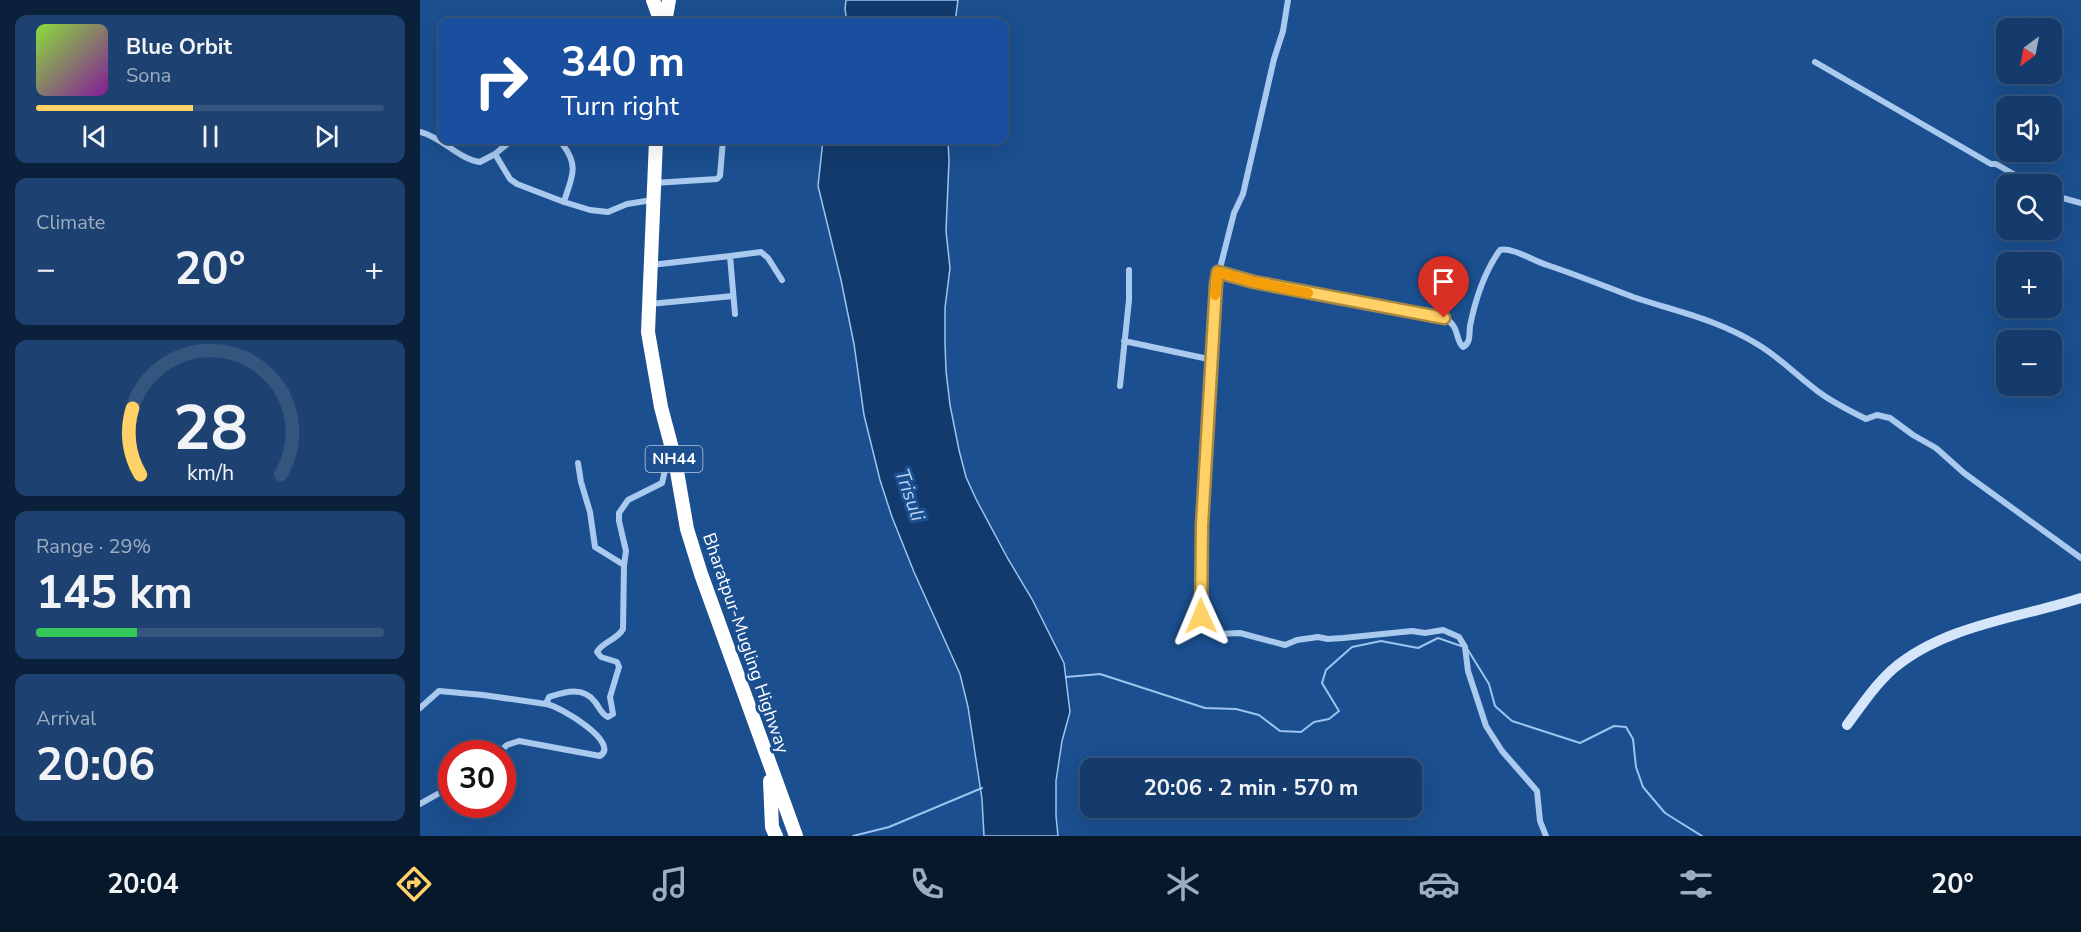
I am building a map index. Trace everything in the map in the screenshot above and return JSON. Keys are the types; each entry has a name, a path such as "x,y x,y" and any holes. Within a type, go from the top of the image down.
{"highway":[{"path":"653,0 661,18"},
{"path":"664,18 669,0"},
{"name":"Bharatpur-Mugling Highway","path":"656,144 648,304 648,332 652,363 675,460 687,529 793,830"},
{"name":"Bharatpur-Mugling Highway","path":"770,767 774,832"}],"street":[{"path":"1288,0 1283,31 1274,59 1243,194 1234,213 1216,284 1202,525 1200,608 1204,621 1212,630 1220,634 1240,633 1285,645 1297,640 1318,637 1328,639 1412,631 1425,633 1443,630 1459,637 1465,647 1468,672 1486,726 1502,751 1537,790 1540,821 1546,836"},
{"path":"1815,62 1991,164 1996,164 2014,174"},
{"path":"420,132 438,139"},
{"path":"446,144 474,161 480,162 507,144"},
{"path":"654,183 717,179 720,176 723,144"},
{"path":"564,145 572,156 573,163 564,202"},
{"path":"495,154 510,179 517,184 590,210 608,212 627,204 653,200"},
{"path":"2062,198 2081,203"},
{"path":"1218,272 1254,282 1444,318 1456,328 1463,347 1468,345 1475,307 1492,263 1500,250 1510,250 1635,297 1707,320 1759,345 1821,394 1843,407 1866,420 1877,415 1890,418 1936,448 1964,473 2081,558"},
{"path":"651,265 761,252 768,258 782,280"},
{"path":"730,256 735,314"},
{"path":"1120,386 1130,270"},
{"path":"648,304 734,296"},
{"path":"1124,341 1213,360"},
{"path":"546,704 549,697 577,691 591,697 604,716 608,717 613,714 610,697 620,667 617,662 598,655 597,652 601,646 620,634 623,629 626,551 619,520 622,507 636,495 662,483 666,466 675,460"},
{"path":"578,463 590,512 595,547 624,565"},
{"path":"1846,725 1893,669 1932,644 1975,627 2046,610 2081,598"},
{"path":"420,708 439,691 483,694 509,700 546,704 560,708 573,716 604,745 603,754 600,756 571,752 534,742 516,742"},
{"path":"420,804 438,794"}],"water":[{"path":"846,0 958,0 956,18 846,18"},
{"name":"Trisuli","path":"823,144 948,144 946,231 950,268 945,308 945,343 950,405 966,477 1064,663 1070,712 1062,741 1056,781 1058,836 984,836 982,799 968,707 960,674 914,572 880,480 864,415 854,344 841,280 818,186"}],"waterway":[{"path":"1066,677 1100,674 1205,708 1236,709 1259,715 1280,731 1301,732 1314,722 1329,719 1339,711 1322,683 1326,670 1352,647 1381,641 1418,648 1438,638 1461,646"},
{"path":"1468,650 1489,684 1495,706 1512,721 1580,743 1614,726 1626,727 1633,739 1636,767 1643,787 1665,813 1702,836"},
{"path":"853,836 889,827 982,788"}],"slow traffic":[{"path":"1215,295 1218,272 1308,293"}],"route":[{"path":"1201,616 1205,455 1218,272 1254,282 1444,318"}]}
